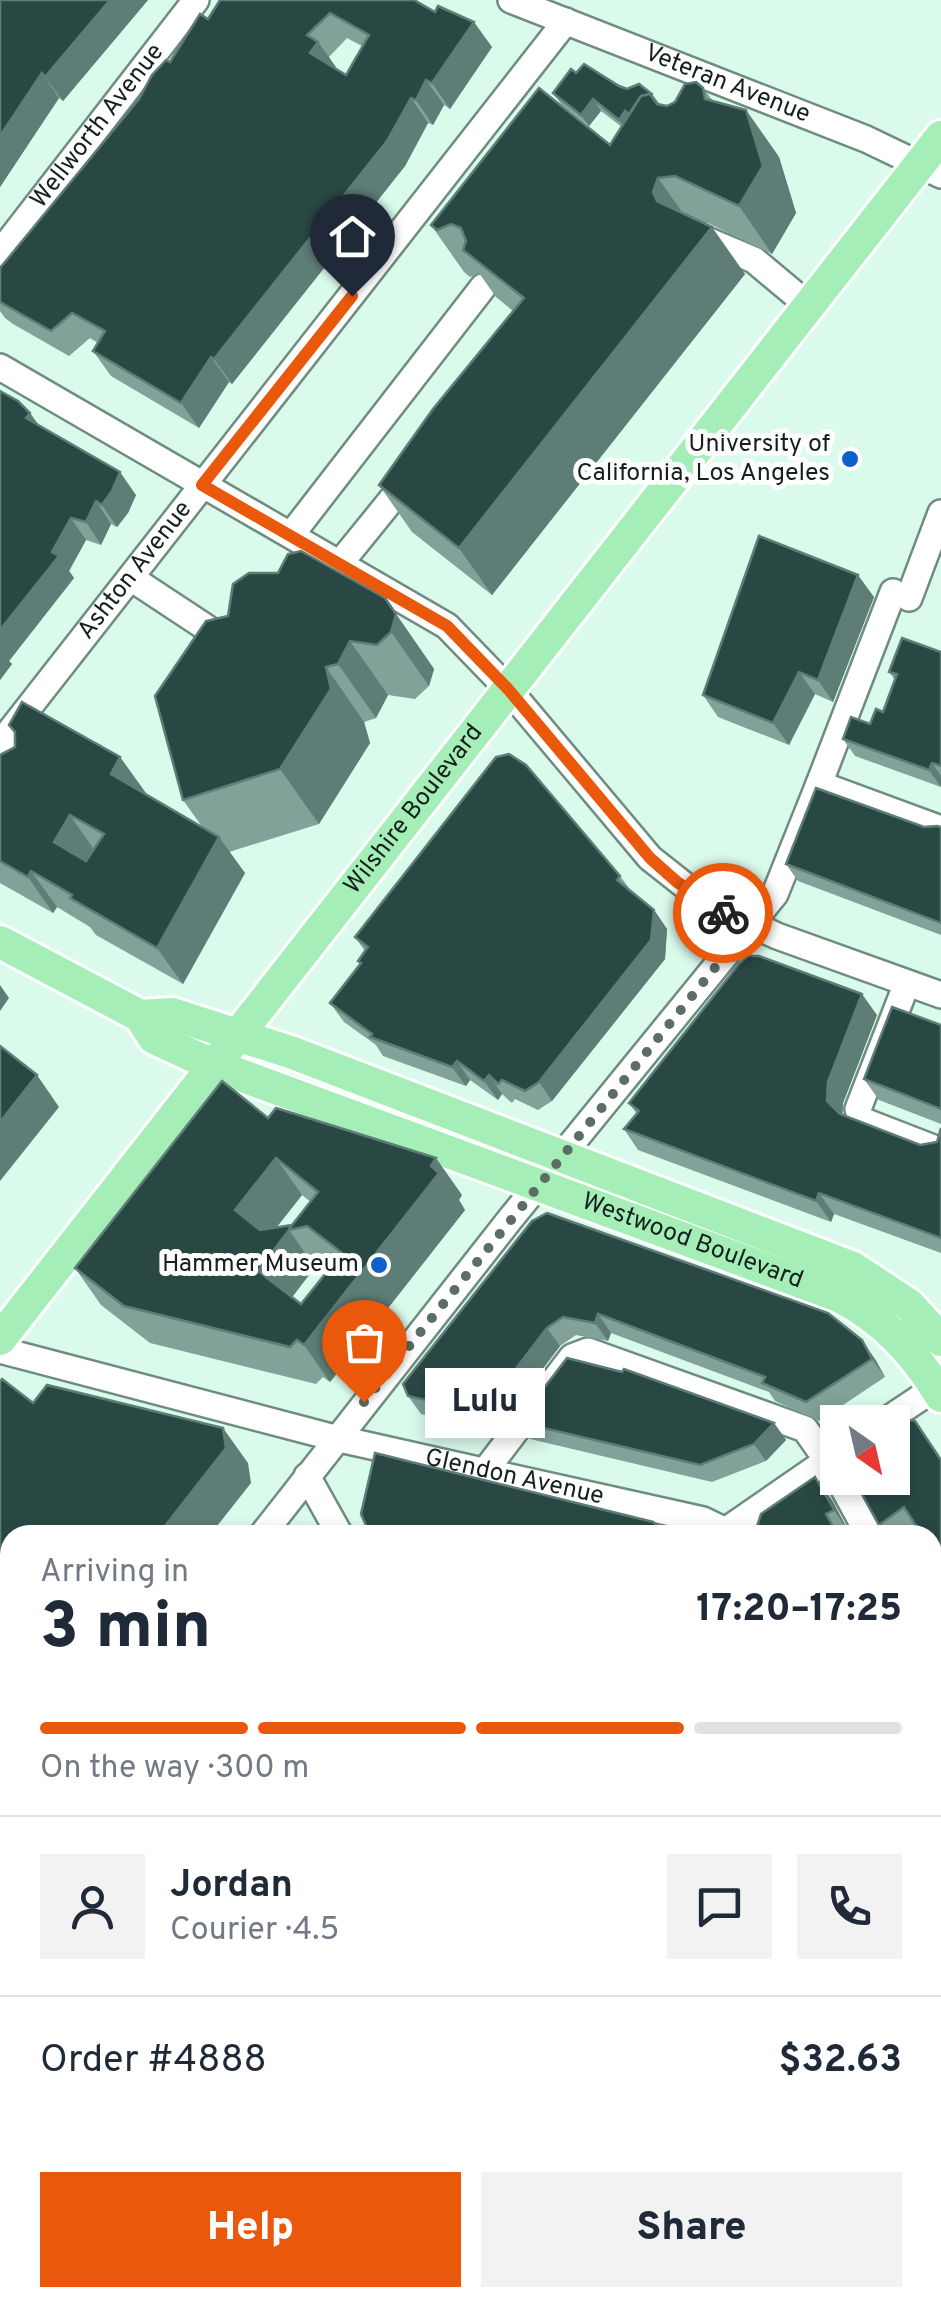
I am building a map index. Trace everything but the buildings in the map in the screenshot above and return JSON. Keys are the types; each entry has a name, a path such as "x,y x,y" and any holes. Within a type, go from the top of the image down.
{"main road":[{"name":"Wilshire Boulevard","path":"0,1339 809,306 930,170 941,138"},
{"name":"Westwood Boulevard","path":"0,942 140,1016 154,1038 213,1065 839,1296 886,1326 939,1389"},
{"name":"Westwood Boulevard","path":"140,1016 172,1014 238,1034 853,1268 909,1305 941,1340"}],"street":[{"name":"Wellworth Avenue","path":"0,253 196,0"},
{"name":"Veteran Avenue","path":"511,0 930,170"},
{"name":"Ashton Avenue","path":"4,756 130,578 566,21"},
{"path":"710,112 723,83"},
{"path":"702,238 754,260 809,306"},
{"path":"291,534 482,287"},
{"path":"0,367 447,626 508,689 650,858 707,904 941,995"},
{"path":"341,562 396,493"},
{"path":"270,1525 335,1438 775,894 901,595 941,513"},
{"path":"130,578 234,646"},
{"path":"819,784 941,829"},
{"path":"907,983 858,1108 861,1120 941,1150"},
{"name":"Glendon Avenue","path":"0,1350 335,1438 703,1525"},
{"path":"485,1471 572,1357 588,1350 806,1430 820,1448"},
{"path":"910,1406 939,1389"},
{"path":"308,1476 335,1525"},
{"path":"742,1525 820,1476"},
{"path":"849,1495 865,1525"}],"way so far":[{"path":"364,1402 751,923 723,913"}],"place":[{"name":"University of California, Los Angeles","path":"850,459"},
{"name":"Hammer Museum","path":"379,1265"},
{"name":"Lulu","path":"364,1402"}],"route":[{"path":"352,296 202,485 363,573 447,626 508,689 650,858 723,913"}]}
